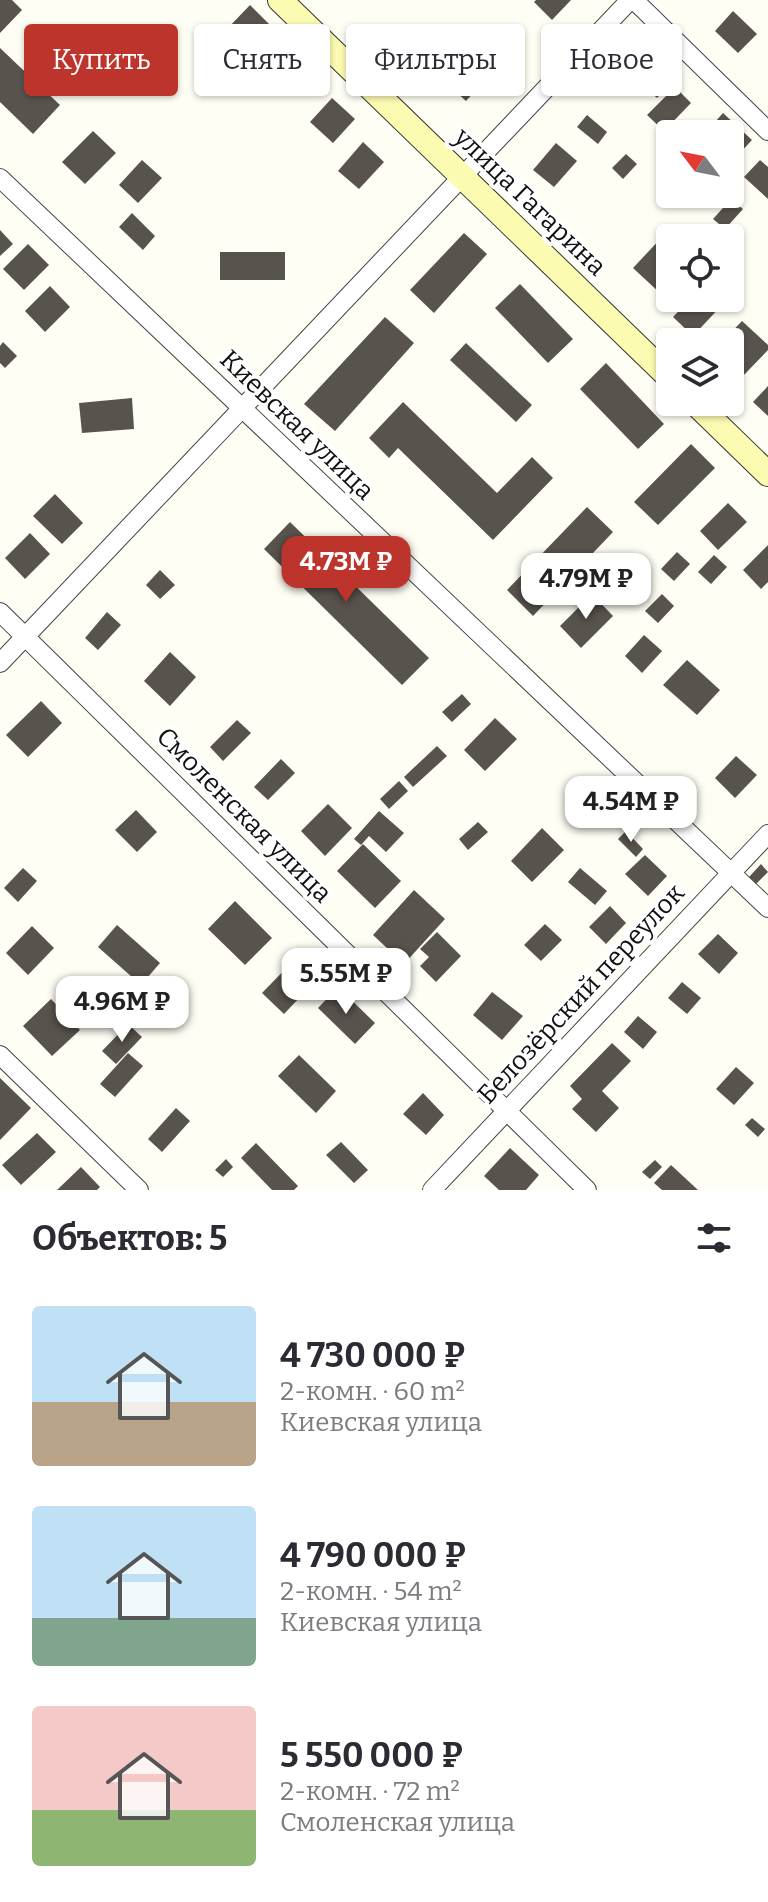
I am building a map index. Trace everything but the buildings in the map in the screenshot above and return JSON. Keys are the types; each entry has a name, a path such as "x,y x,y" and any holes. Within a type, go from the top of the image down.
{"street":[{"name":"улица Гагарина","path":"280,0 656,364"},
{"path":"0,663 632,0 768,131"},
{"name":"Киевская улица","path":"0,178 768,908"},
{"path":"708,416 768,474"},
{"name":"Смоленская улица","path":"0,612 587,1190"},
{"name":"Белозёрский переулок","path":"432,1190 768,834"},
{"path":"0,1055 139,1190"}]}
